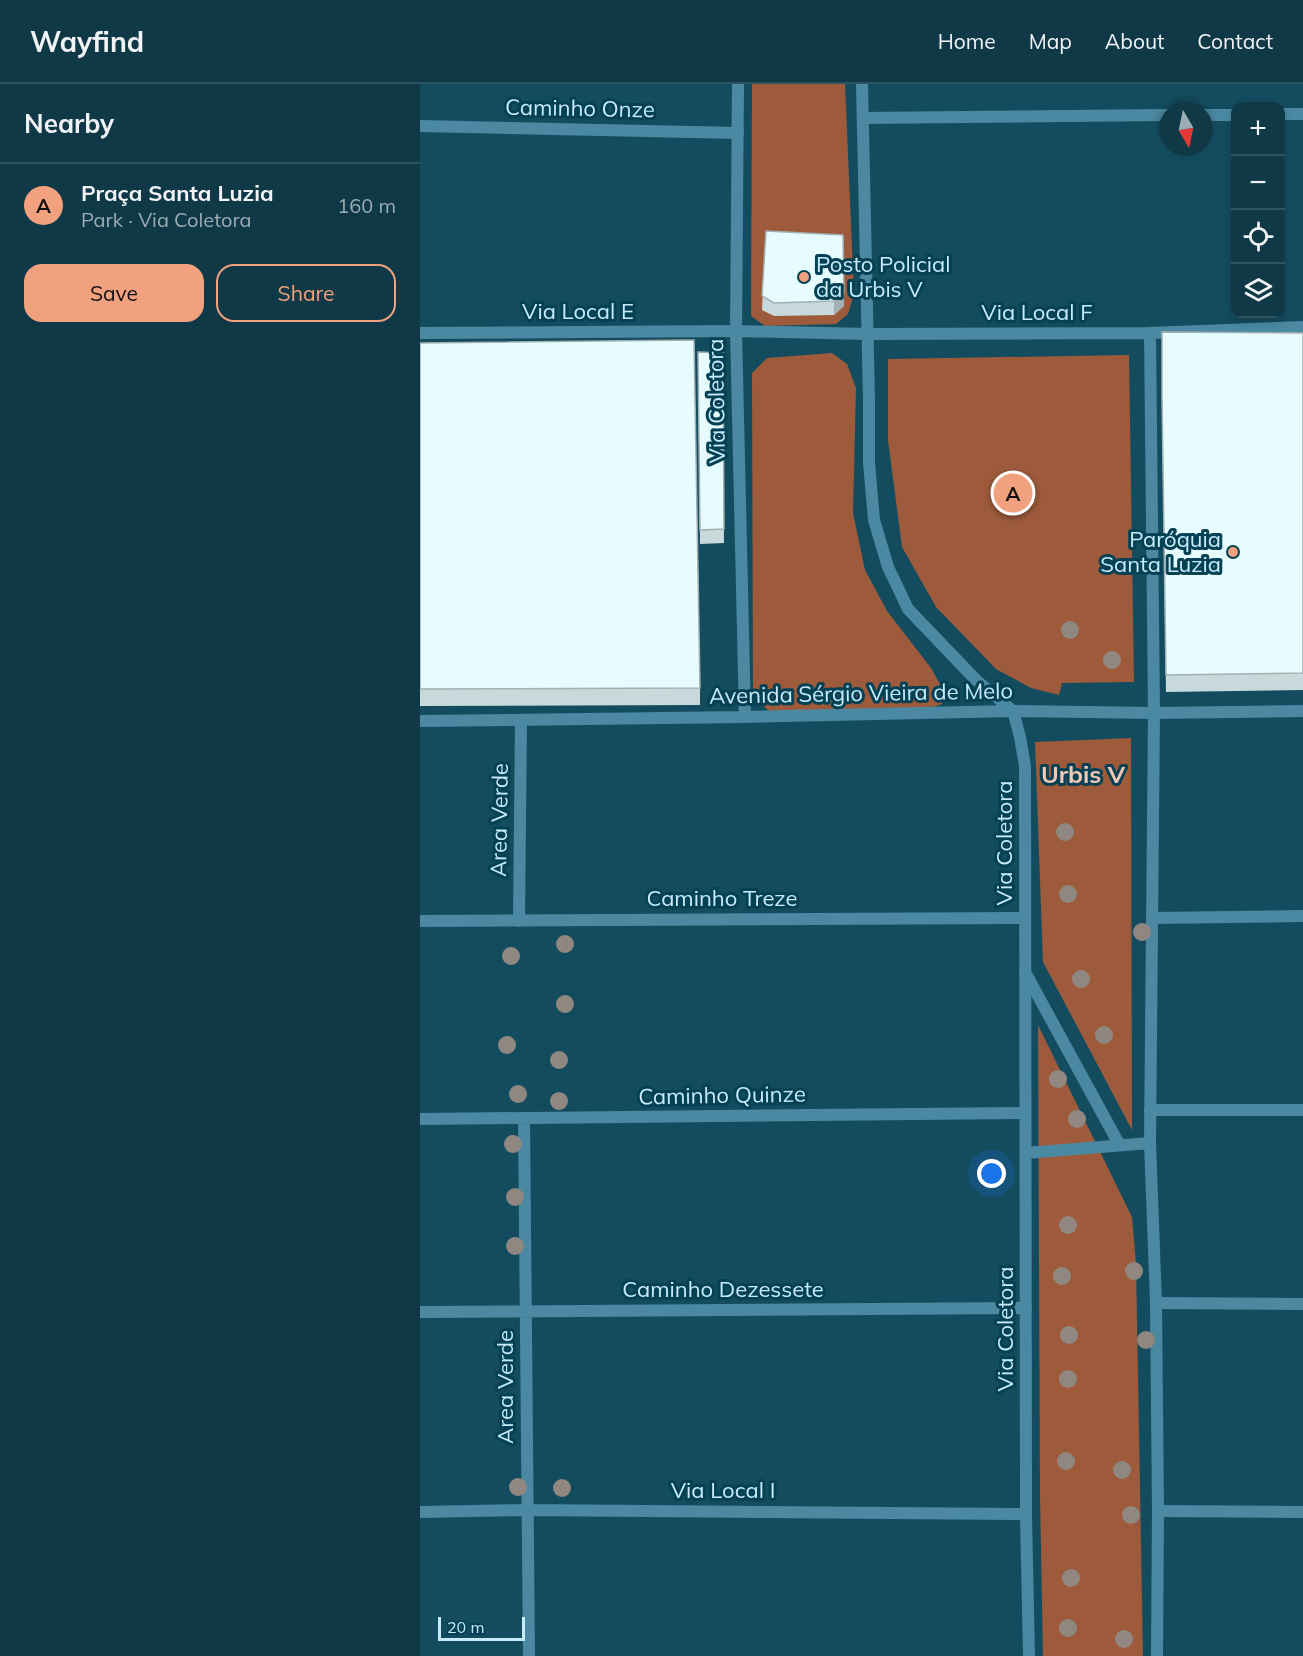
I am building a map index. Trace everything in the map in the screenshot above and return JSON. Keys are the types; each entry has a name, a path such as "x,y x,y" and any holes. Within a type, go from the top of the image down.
{"street":[{"name":"Via Coletora","path":"738,84 736,332 745,717"},
{"path":"862,84 869,464 873,520 888,567 908,609 976,680 1013,711"},
{"path":"1285,114 1303,114"},
{"path":"863,118 1159,115"},
{"path":"1213,115 1231,115"},
{"name":"Caminho Onze","path":"420,126 738,133"},
{"name":"Via Local F","path":"736,332 1150,333 1303,327"},
{"name":"Via Local E","path":"420,333 736,332"},
{"path":"1150,333 1154,712 1150,1143 1156,1303 1157,1656"},
{"name":"Via Coletora","path":"1013,711 1025,766 1024,1113 1029,1656"},
{"name":"Avenida Sérgio Vieira de Melo","path":"420,721 1013,711 1303,711"},
{"name":"Area Verde","path":"519,921 521,720"},
{"path":"1153,918 1303,916"},
{"name":"Caminho Treze","path":"420,921 1025,918"},
{"path":"1024,971 1119,1144"},
{"path":"1150,1110 1303,1110"},
{"name":"Caminho Quinze","path":"420,1119 1024,1113"},
{"name":"Area Verde","path":"524,1118 529,1656"},
{"path":"1026,1153 1150,1143"},
{"path":"1156,1303 1303,1304"},
{"name":"Caminho Dezessete","path":"420,1312 1026,1308"},
{"name":"Via Local I","path":"420,1512 527,1510 1026,1514"},
{"path":"1158,1511 1303,1512"}],"shaded area":[{"path":"752,84 845,84 854,294 848,314 836,324 765,326 751,316"},
{"path":"832,353 847,364 856,388 853,513 865,570 887,611 931,668 942,688 942,704 928,709 769,711 760,703 753,690 752,373 767,358"},
{"path":"1129,355 1134,682 1062,683 1059,695 1031,688 996,669 936,607 902,547 888,440 888,359"},
{"path":"1131,738 1132,1130 1043,962 1035,742"},
{"path":"1038,1025 1132,1217 1136,1264 1143,1656 1043,1656"}],"building":[{"name":"Posto Policial da Urbis V","path":"766,231 843,235 844,293 834,301 774,303 762,296"},
{"name":"Paróquia Santa Luzia","path":"1162,332 1303,333 1303,673 1166,675"},
{"path":"694,340 700,688 420,689 420,343"},
{"path":"698,352 723,353 724,529 700,530"}],"place":[{"name":"Posto Policial da Urbis V","path":"804,277"},
{"name":"Praça Santa Luzia","path":"1013,493"},
{"name":"Paróquia Santa Luzia","path":"1233,552"}],"district":[{"name":"Urbis V","path":"1083,775"}]}
